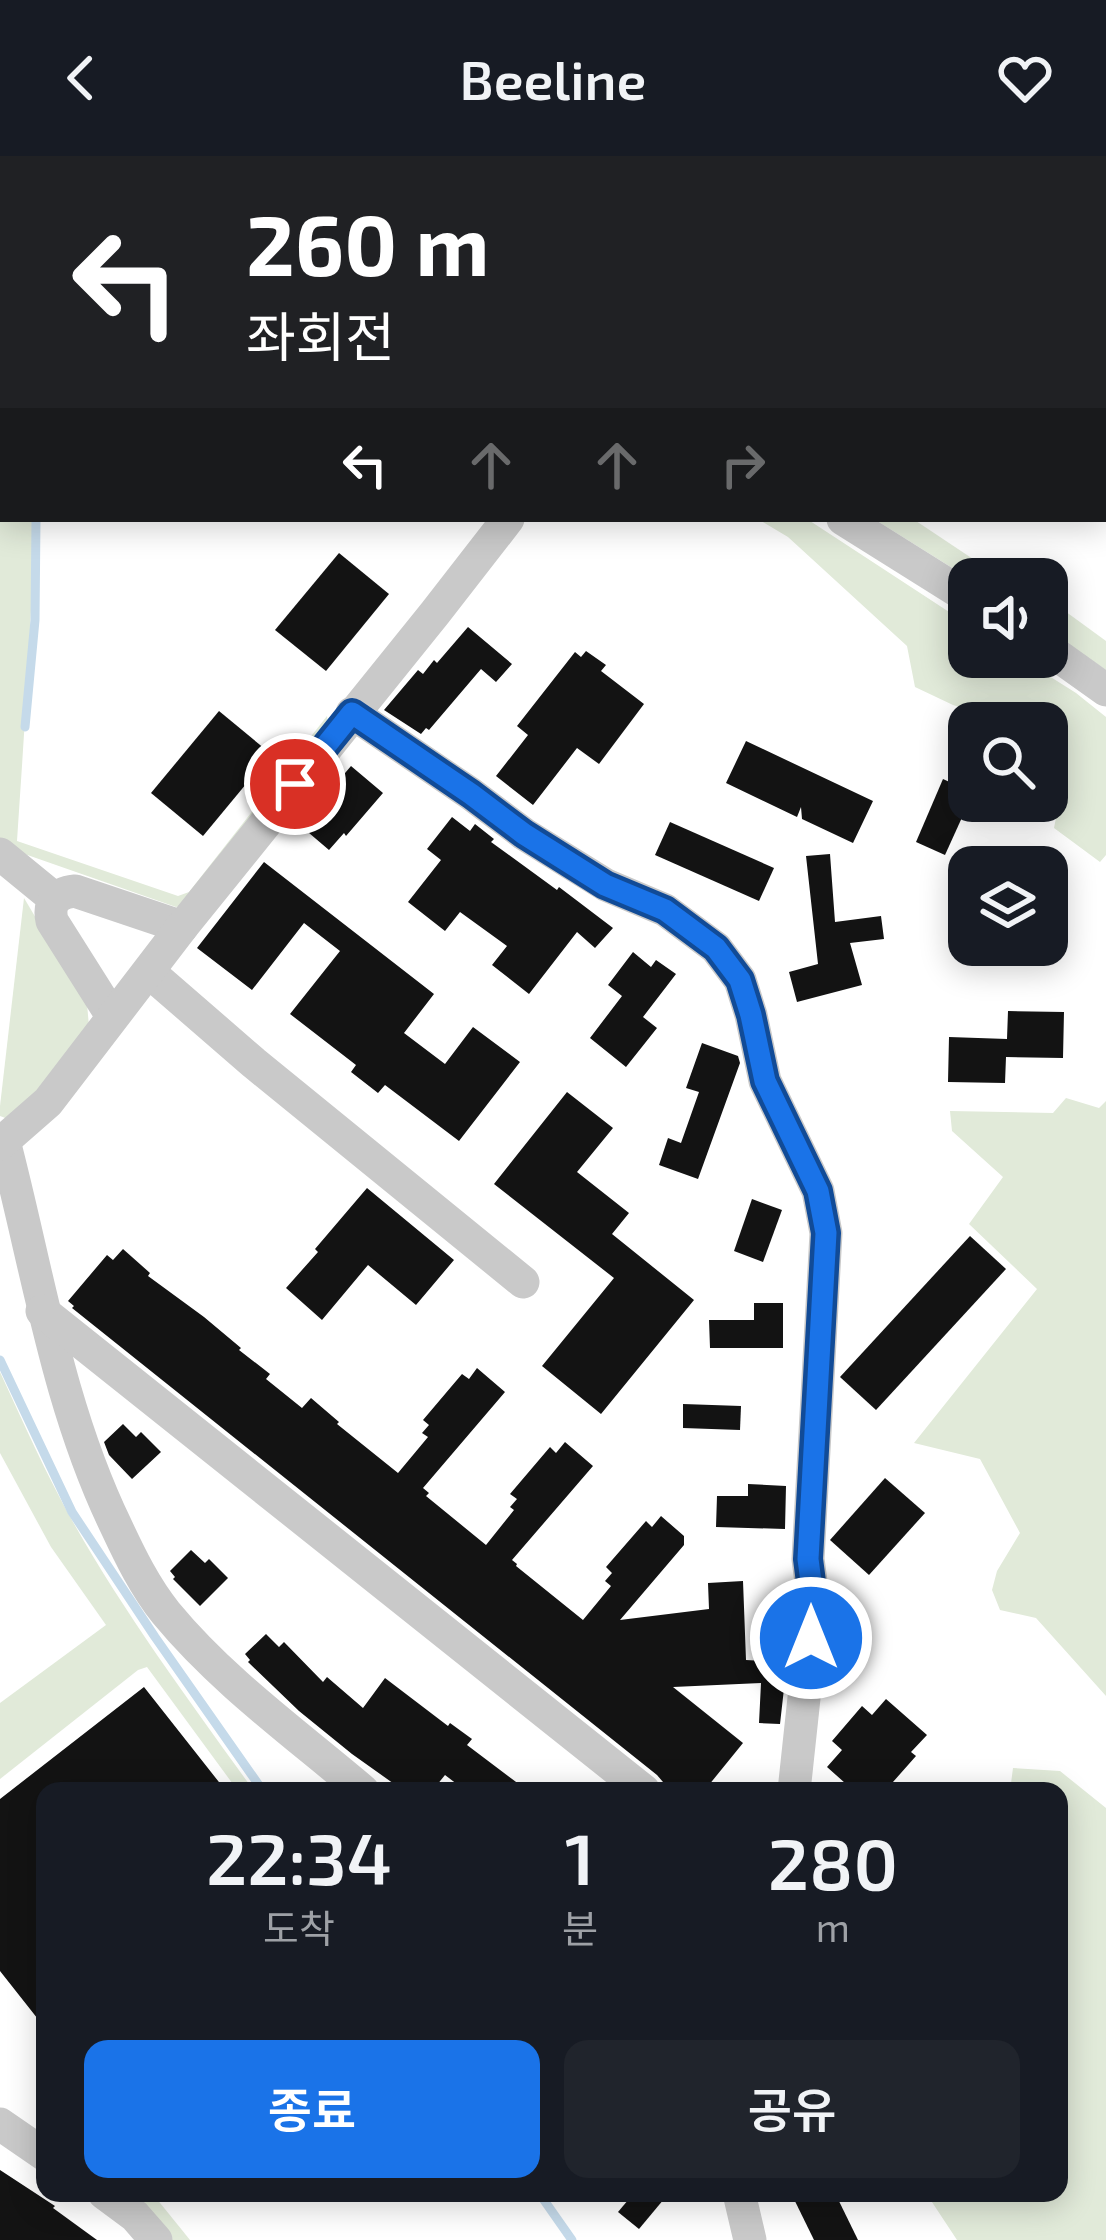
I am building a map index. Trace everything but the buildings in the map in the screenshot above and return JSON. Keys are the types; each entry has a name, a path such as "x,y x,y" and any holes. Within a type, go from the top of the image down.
{"street":[{"path":"353,1782 201,1651 164,1610 132,1560 91,1472 42,1311 2,1143 48,1102 182,926 506,522"},
{"path":"848,522 948,585"},
{"path":"1068,663 1106,690"},
{"path":"352,713 605,885 665,910 716,948 740,980 765,1081 818,1191 826,1233 808,1559 814,1605 795,1782"},
{"path":"0,854 55,899"},
{"path":"112,1016 52,922 55,899 62,892 75,891 182,926"},
{"path":"149,972 523,1282"},
{"path":"42,1311 633,1782"},
{"path":"0,2124 36,2149"},
{"path":"116,2202 156,2240"},
{"path":"741,2202 750,2240"}],"green space":[{"path":"0,522 34,522 17,841 178,896 189,892 327,716 329,730 188,904 176,907 16,851 0,838"},
{"path":"763,522 812,522 948,611 948,678 1052,678 1106,717 1106,855 1100,862 1054,828 1055,822 1068,822 1068,702 948,703 915,687 907,646 788,537"},
{"path":"879,522 918,522 972,558 948,558 948,565"},
{"path":"1068,613 1106,641 1106,670 1068,644"},
{"path":"24,898 87,1004 89,1026 48,1090 8,1119 0,1116 0,1106"},
{"path":"1066,1098 1099,1108 1106,1101 1106,1696 1036,1618 1000,1610 992,1590 997,1571 1020,1533 980,1459 914,1443 1037,1289 969,1224 1003,1177 952,1131 950,1111 1053,1113"},
{"path":"0,1372 93,1557 248,1782 231,1782 147,1667 0,1779 0,1703 106,1625 51,1547 0,1453"},
{"path":"1013,1768 1060,1771 1106,1808 1106,2240 957,2240 932,2202 1068,2202 1068,1782 1011,1782"},
{"path":"136,2202 159,2202 190,2240 164,2240"}],"waterway":[{"path":"25,727 35,620 36,522"},
{"path":"0,1360 72,1512 257,1782"},
{"path":"545,2202 572,2240"}],"route":[{"path":"295,784 352,713 605,885 665,910 716,948 740,980 765,1081 810,1170 826,1233 808,1559 814,1605 811,1638"}]}
